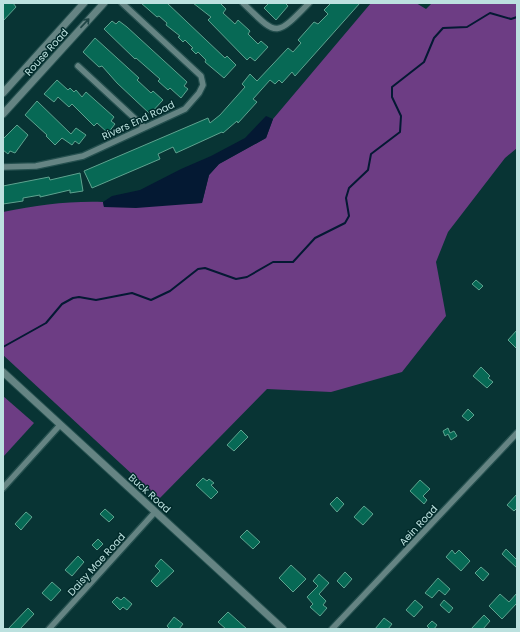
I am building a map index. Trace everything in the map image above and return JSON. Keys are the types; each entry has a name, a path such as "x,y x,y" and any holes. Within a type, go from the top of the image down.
{"street":[{"name":"Rouse Road","path":"3,93 84,3"},
{"name":"Rouse Road","path":"3,114 104,3"},
{"name":"Rivers End Road","path":"3,167 36,166 83,156 185,109 199,94 203,84 201,76 122,3"},
{"path":"243,3 269,27 279,29 284,27 309,3"},
{"path":"78,66 144,128"},
{"name":"Buck Road","path":"3,372 283,629"},
{"path":"3,488 60,425"},
{"name":"Aein Road","path":"332,629 517,433"},
{"name":"Daisy Mae Road","path":"49,629 155,512"}],"shaded area":[{"path":"371,3 416,3 426,9 432,3 517,3 517,148 505,158 448,232 436,262 446,316 402,372 331,392 267,389 159,499 3,355 3,212 41,205 78,202 103,202 104,207 202,203 209,175 219,164 266,138 273,119"},
{"path":"3,396 34,423 3,457"}],"water":[{"path":"266,116 273,119 266,138 219,164 209,175 202,203 136,208 104,207 103,202 112,196 140,190 245,138"}],"building":[{"path":"3,3 13,3 16,7 3,21"},
{"path":"141,3 167,3 225,58 227,56 236,65 224,78 205,62 206,60 198,52 196,54 191,49 193,48 185,40 183,42 178,37 180,36 166,25 167,23 159,16 157,17"},
{"path":"193,3 220,3 226,9 223,13 235,24 238,20 250,31 248,34 258,44 261,41 268,47 255,61 250,57 247,60 208,20 211,17"},
{"path":"269,3 285,3 288,6 276,20 264,8"},
{"path":"331,3 360,3 295,76 292,72 282,83 279,80 275,84 270,80 253,99 257,102 238,123 237,121 223,133 222,132 176,153 173,147 158,154 160,159 92,188 84,171 208,118 210,123 220,115 245,87 242,84 250,74 257,81 288,48 293,52 301,43 298,40 314,22 318,24 328,14 324,10"},
{"path":"112,21 116,24 119,21 127,27 187,82 184,86 188,89 181,98 170,88 168,90 158,81 160,79 136,58 135,59 104,29"},
{"path":"95,38 139,78 137,80 151,93 153,91 163,100 150,114 117,83 102,66 99,67 83,52"},
{"path":"57,80 68,90 70,88 74,92 76,90 82,97 86,92 114,117 111,121 115,124 108,133 97,123 94,126 72,104 69,107 58,97 54,102 44,94"},
{"path":"37,101 71,134 76,128 86,135 79,144 75,141 72,145 62,138 55,145 46,136 47,135 25,115"},
{"path":"17,125 28,135 15,153 10,151 8,154 3,150 3,139"},
{"path":"80,173 83,191 70,193 70,190 40,197 40,195 23,198 23,201 3,204 3,186 49,177 50,180"},
{"path":"476,280 483,286 479,290 472,284"},
{"path":"517,330 517,349 508,340"},
{"path":"481,367 490,376 488,378 493,382 487,388 473,376"},
{"path":"468,409 474,415 468,421 462,416"},
{"path":"448,428 450,433 454,431 457,436 451,440 448,434 445,436 443,431"},
{"path":"241,430 248,437 234,451 227,445"},
{"path":"203,478 207,481 209,479 214,483 211,485 218,492 211,499 196,485"},
{"path":"420,480 430,489 423,496 427,500 424,504 410,491"},
{"path":"517,494 517,508 514,511 507,505"},
{"path":"337,497 344,504 337,512 330,504"},
{"path":"364,506 373,514 363,525 354,517"},
{"path":"105,509 114,517 109,522 100,514"},
{"path":"26,512 32,517 21,530 15,524"},
{"path":"247,530 260,542 253,549 240,537"},
{"path":"98,539 103,544 97,550 92,545"},
{"path":"506,549 517,560 517,568 502,554"},
{"path":"452,550 455,554 459,550 470,561 461,571 446,557"},
{"path":"78,556 84,562 72,576 65,570"},
{"path":"161,559 174,571 157,587 151,581 160,571 155,566"},
{"path":"291,565 306,579 293,592 279,578"},
{"path":"481,567 489,574 483,581 475,573"},
{"path":"345,572 352,579 344,588 337,581"},
{"path":"319,574 329,583 319,594 326,601 323,605 327,608 320,616 310,607 313,604 307,597 318,586 313,581"},
{"path":"438,578 450,589 445,595 439,590 432,598 425,593"},
{"path":"52,582 61,590 51,601 42,593"},
{"path":"517,593 517,603 502,619 489,606 500,594 509,602"},
{"path":"117,597 121,600 124,597 132,604 127,610 123,607 120,610 112,602"},
{"path":"415,600 423,607 414,617 406,610"},
{"path":"444,600 453,608 449,613 440,605"},
{"path":"28,608 34,614 20,629 8,629"},
{"path":"228,612 247,629 226,629 218,622"},
{"path":"484,615 490,621 483,629 471,629"},
{"path":"174,617 183,624 179,629 170,629 167,626"},
{"path":"384,618 392,624 388,629 375,629"},
{"path":"432,621 437,625 434,629 430,629 427,626"}],"waterway":[{"path":"3,347 46,323 62,304 73,298 79,297 96,300 132,293 151,300 170,291 198,269 205,268 236,279 247,277 273,262 293,262 315,238 345,223 349,216 346,198 349,188 368,170 371,154 400,132 401,116 392,97 392,87 424,62 434,38 443,28 467,27 490,13 511,19 517,17"}]}
